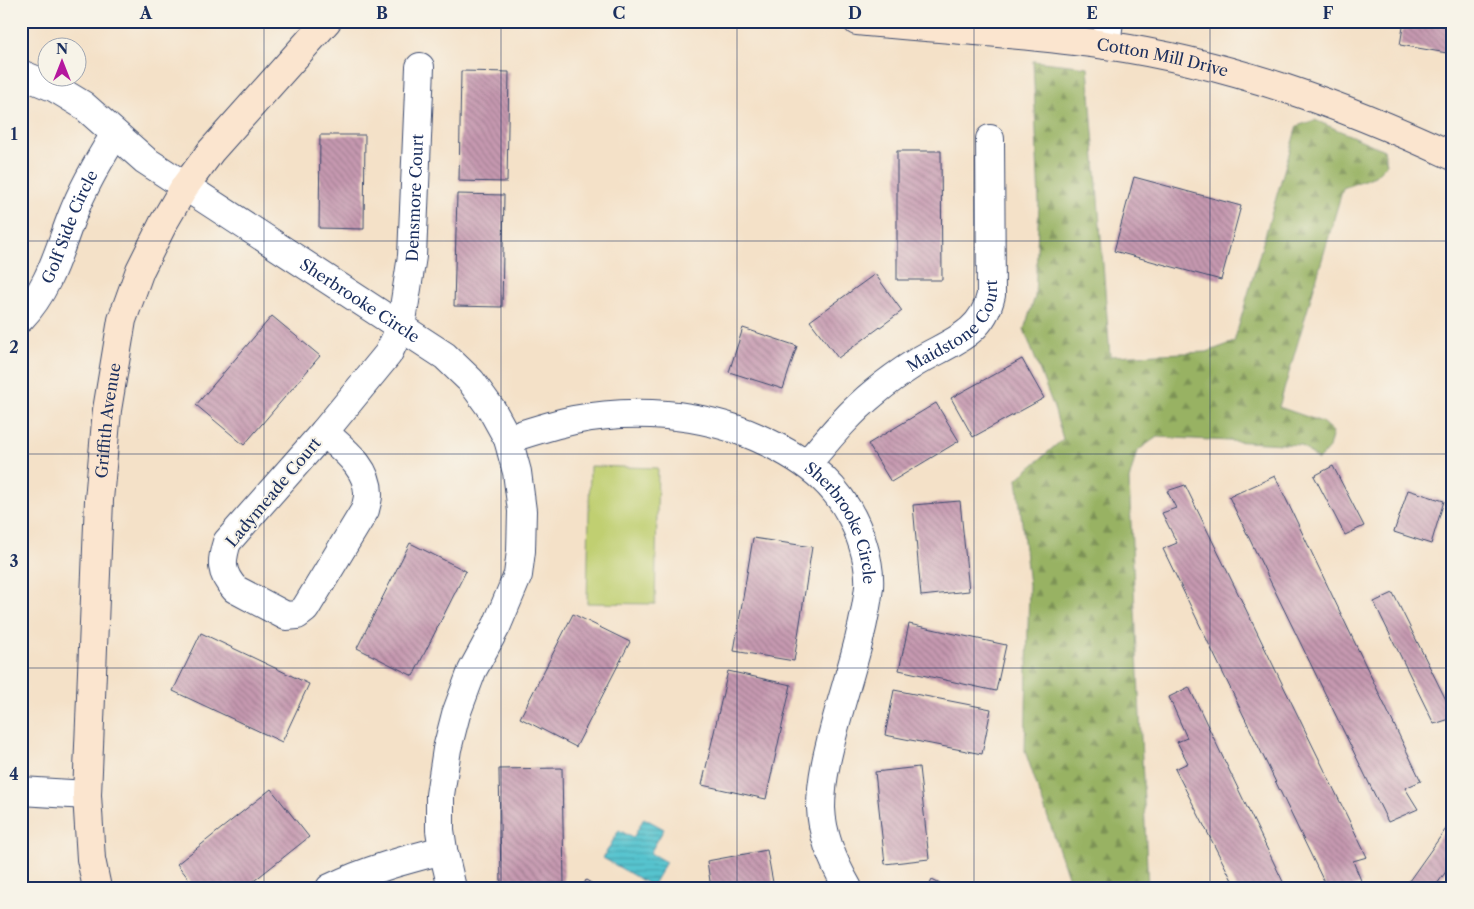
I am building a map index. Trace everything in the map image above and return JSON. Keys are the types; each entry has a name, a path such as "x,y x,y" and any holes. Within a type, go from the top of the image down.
{"street":[{"name":"Griffith Avenue","path":"97,888 91,859 87,795 99,500 107,410 122,320 140,270 164,222 186,186 211,151 327,21"},
{"name":"Cotton Mill Drive","path":"858,21 1107,33 1184,60 1261,80 1322,100 1397,130 1453,156"},
{"name":"Densmore Court","path":"401,326 412,256 420,67"},
{"path":"21,74 56,88 83,105 145,160 186,186"},
{"name":"Golf Side Circle","path":"21,318 29,310 46,285 56,263 72,215 94,169 115,134"},
{"name":"Maidstone Court","path":"807,464 838,426 875,392 915,363 968,334 981,321 989,305 991,295 990,139"},
{"name":"Sherbrooke Circle","path":"186,186 445,356 471,381 492,410 508,439 517,472 522,511 521,551 518,575 497,625 472,671 456,714 447,749 440,795 440,830 452,888"},
{"name":"Ladymeade Court","path":"324,432 354,460 365,477 368,494 365,510 305,609 297,615 286,616 235,589 229,583 224,572 222,558 227,542 324,432 388,354 401,326"},
{"name":"Sherbrooke Circle","path":"508,439 576,419 621,414 666,415 708,421 748,434 778,447 807,464 828,482 846,506 857,526 867,560 869,584 864,616 823,772 821,810 826,841 837,870 848,888"},
{"path":"21,791 87,795"},
{"path":"330,888 350,878 395,862 443,850"}],"green space":[{"path":"1033,61 1088,67 1110,356 1207,352 1234,342 1297,126 1315,120 1384,150 1387,164 1375,176 1343,188 1279,407 1322,422 1333,432 1329,448 1318,460 1301,445 1157,437 1137,451 1129,480 1148,888 1072,888 1025,751 1029,585 1017,479 1063,439 1054,408 1024,329 1035,297 1039,203"},
{"path":"590,466 658,468 655,604 587,603"}],"water":[{"path":"644,818 664,829 650,853 666,862 652,886 603,858 619,830 633,838"}],"building":[{"path":"1404,21 1452,21 1447,53 1400,45"},
{"path":"461,71 509,72 507,182 459,181"},
{"path":"320,135 365,135 364,229 319,228"},
{"path":"897,151 941,151 942,280 897,280"},
{"path":"1134,177 1241,206 1221,280 1114,251"},
{"path":"457,194 504,195 502,307 454,306"},
{"path":"875,274 902,311 838,358 810,321"},
{"path":"272,316 320,356 244,445 196,405"},
{"path":"743,328 797,346 783,389 729,372"},
{"path":"1022,359 1044,398 973,437 951,398"},
{"path":"936,403 959,441 891,482 868,444"},
{"path":"1333,466 1364,526 1345,535 1314,476"},
{"path":"1275,476 1421,781 1405,788 1418,809 1388,822 1229,497"},
{"path":"1185,485 1367,857 1353,861 1362,883 1350,888 1327,888 1163,549 1177,543 1162,513 1176,508 1167,491"},
{"path":"1408,490 1444,501 1431,544 1394,532"},
{"path":"960,501 969,591 921,596 913,505"},
{"path":"753,538 812,547 794,661 734,651"},
{"path":"410,543 466,571 413,676 357,648"},
{"path":"1393,593 1453,714 1453,718 1434,724 1374,602"},
{"path":"573,614 630,642 576,747 520,718"},
{"path":"909,624 1006,645 996,691 899,670"},
{"path":"201,633 309,684 282,742 173,691"},
{"path":"728,671 791,685 766,799 702,785"},
{"path":"1189,687 1286,888 1236,888 1175,769 1188,763 1177,742 1187,738 1169,697"},
{"path":"894,690 991,709 982,754 885,735"},
{"path":"919,767 929,859 885,864 875,772"},
{"path":"562,768 564,883 501,884 499,769"},
{"path":"271,789 309,837 245,888 196,888 177,864"},
{"path":"1448,826 1453,828 1453,862 1434,888 1404,888"},
{"path":"767,850 774,888 711,888 707,861"},
{"path":"586,880 600,888 582,888"},
{"path":"932,880 948,888 928,888"}]}
